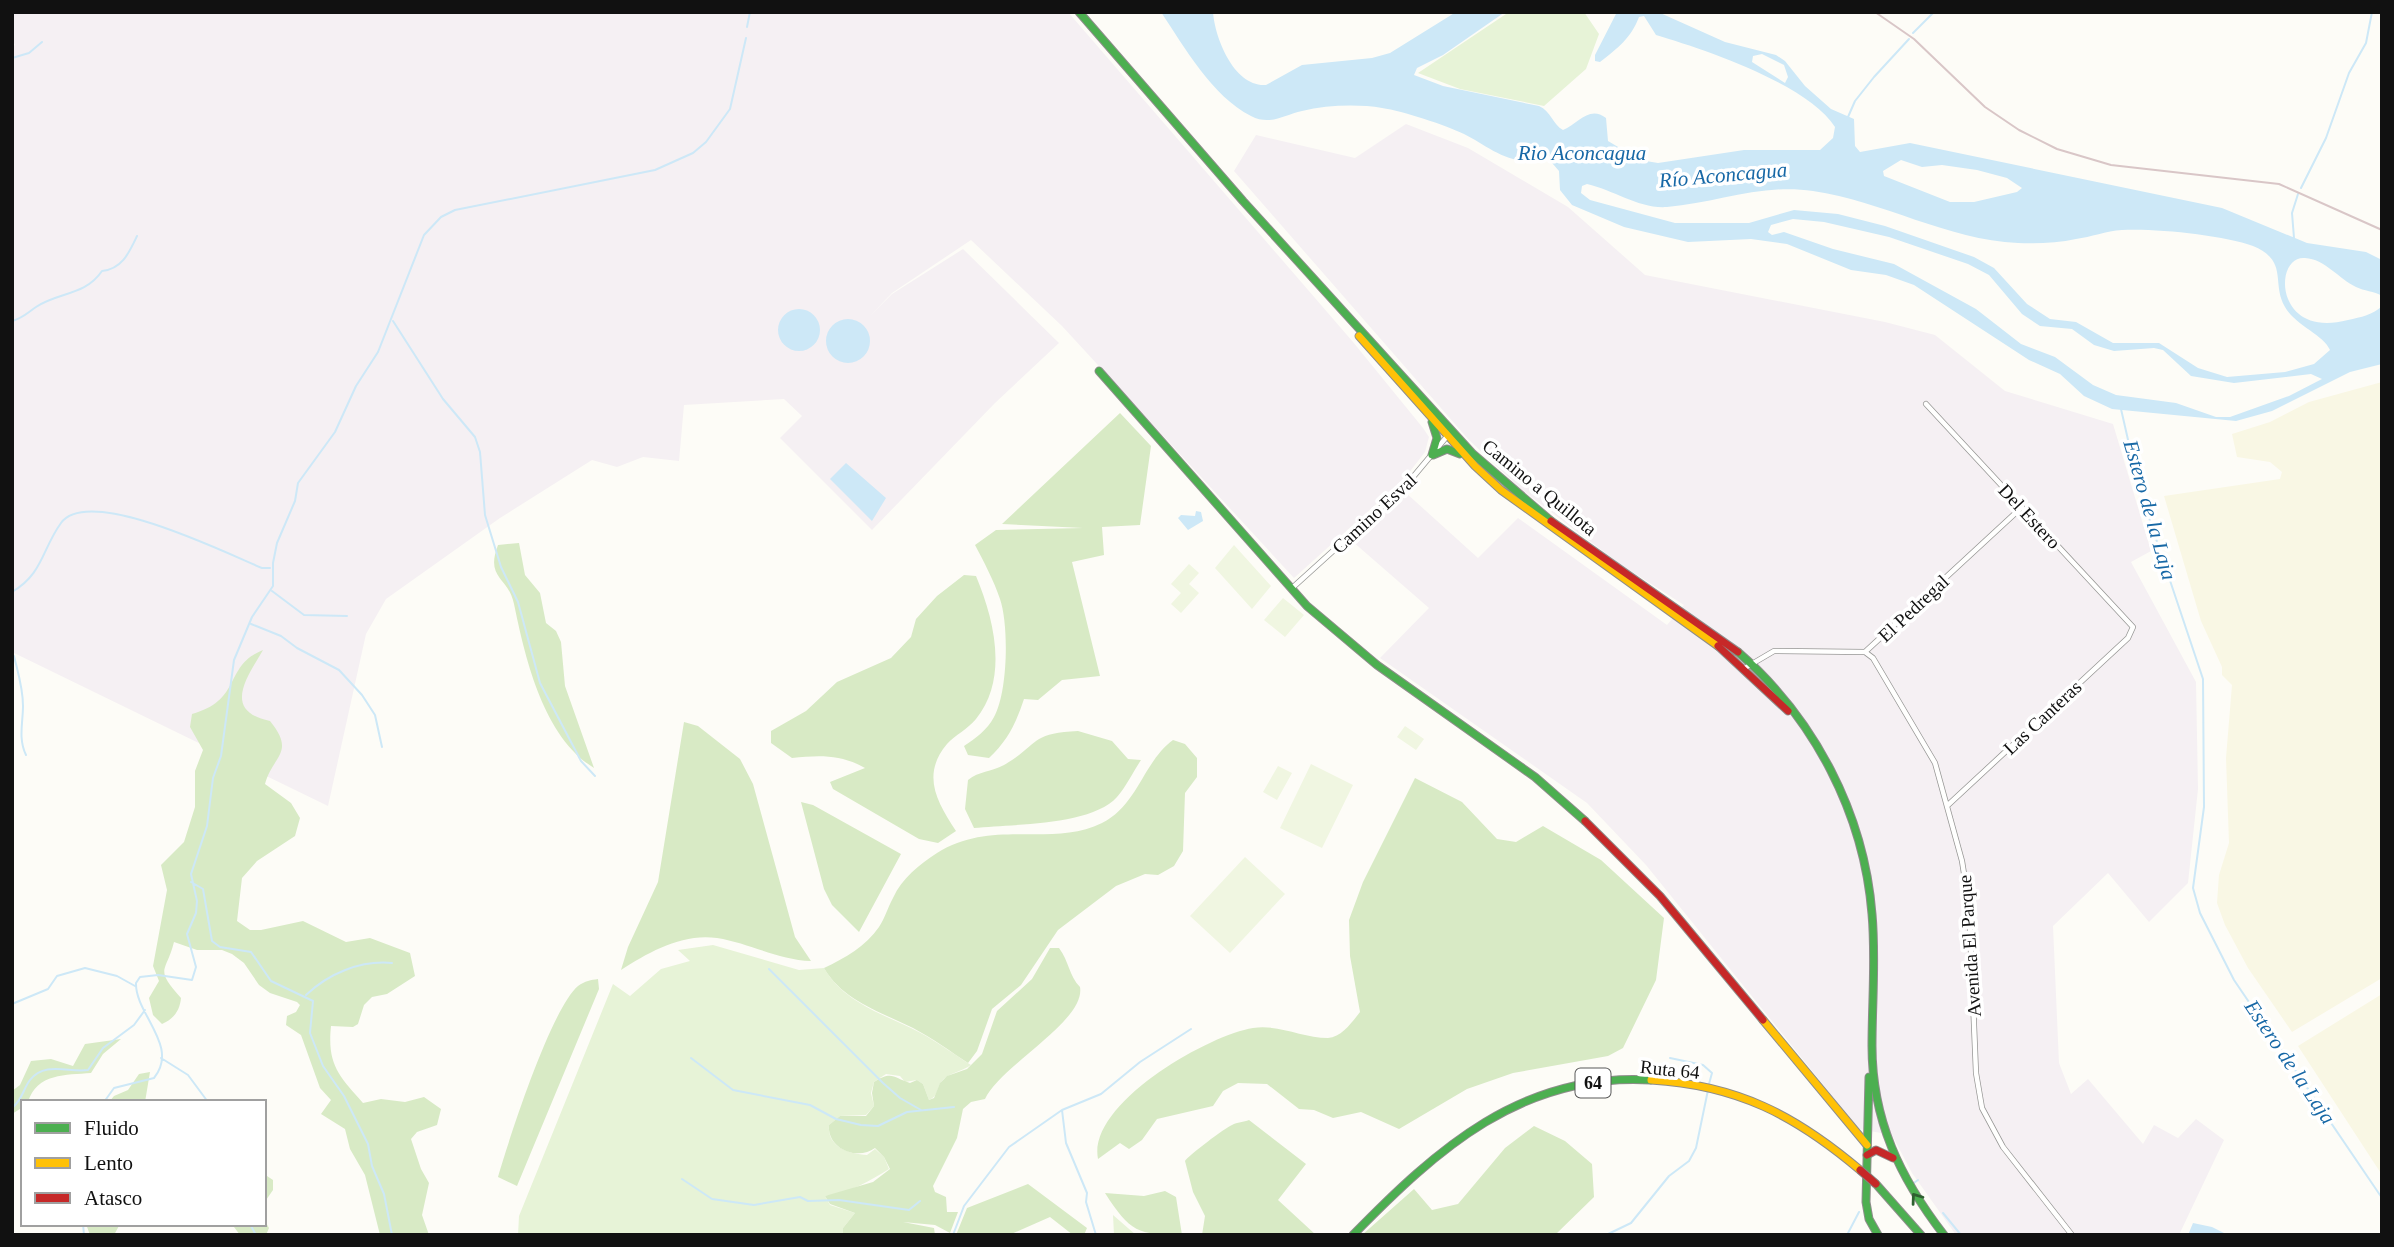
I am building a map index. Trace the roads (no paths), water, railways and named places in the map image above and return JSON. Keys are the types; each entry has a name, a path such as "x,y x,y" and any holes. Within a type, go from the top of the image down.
{"main road":[{"name":"Camino a Quillota","path":"1079,12 1419,404 1530,505 1748,666 1787,702 1817,747 1848,807 1867,874 1874,941 1871,1048"},
{"name":"Camino a Quillota","path":"1264,224 1475,466 1542,522 1748,666"},
{"path":"1099,371 1290,590 1377,665 1535,777 1614,847 1660,896 1867,1145"},
{"path":"1419,404 1436,431 1437,443 1432,455"},
{"path":"1432,455 1451,449 1475,466"},
{"path":"1871,1048 1867,1212 1878,1235"},
{"path":"1871,1048 1876,1103 1893,1159 1906,1185 1944,1235"},
{"name":"Ruta 64","path":"1353,1235 1419,1173 1488,1119 1531,1098 1594,1083 1667,1082 1746,1099 1797,1123 1860,1170 1923,1235"},
{"path":"1867,1155 1876,1150 1893,1159"}],"street":[{"name":"Del Estero","path":"1926,404 2133,627"},
{"name":"Camino Esval","path":"1290,590 1408,483 1449,433"},
{"name":"El Pedregal","path":"1748,666 1779,650 1865,652 2022,507"},
{"name":"Las Canteras","path":"1948,806 2128,638 2133,627"},
{"name":"Avenida El Parque","path":"1865,652 1873,658 1929,752 1948,806 1968,896 1980,1100 1997,1139 2072,1235"}],"water":[{"path":"1161,12 1213,12 1218,35 1228,59 1244,78 1255,84 1266,85 1302,65 1372,58 1390,53 1456,12 1505,12 1443,55 1417,68 1414,75 1443,86 1539,106 1563,130 1584,117 1600,115 1606,118 1608,141 1640,160 1658,163 1744,150 1820,150 1833,138 1835,127 1802,96 1753,70 1656,35 1644,16 1639,17 1628,37 1618,47 1600,62 1595,61 1595,55 1617,12 1658,12 1725,42 1776,55 1785,61 1805,86 1831,109 1854,119 1855,146 1860,152 1910,143 2222,208 2307,243 2366,252 2382,260 2382,296 2356,287 2312,259 2295,261 2288,269 2285,282 2293,308 2306,318 2324,323 2362,317 2382,306 2382,364 2350,372 2272,411 2236,421 2112,409 2084,396 2060,374 2029,360 1914,285 1886,275 1851,270 1787,244 1751,239 1688,242 1624,227 1572,205 1560,190 1559,171 1546,156 1529,161 1509,158 1446,127 1401,112 1373,107 1322,107 1277,119 1258,119 1237,107 1212,84","holes":["1762,54 1784,65 1788,77 1785,83 1752,62 1753,56","1901,160 1922,167 1942,165 2007,178 2022,188 2017,192 1974,202 1950,202 1884,176 1883,171","1587,184 1657,207 1686,205 1758,191 1813,191 1865,203 1966,235 2018,243 2062,241 2136,230 2189,233 2240,242 2253,246 2271,258 2285,307 2295,319 2322,339 2330,350 2314,364 2285,372 2227,377 2198,368 2159,343 2113,343 2076,322 2050,319 2027,304 1994,268 1974,257 1885,226 1838,214 1794,210 1749,223 1675,223 1590,200 1581,193 1582,186","1793,219 1824,222 1889,237 1968,264 1989,275 2022,314 2040,326 2072,329 2094,345 2114,351 2154,348 2163,350 2191,376 2234,383 2311,374 2322,379 2289,396 2230,417 2216,417 2176,403 2116,395 2093,385 2055,357 2021,344 1976,309 1894,264 1833,249 1784,232 1772,235 1768,232 1771,225"]},
{"path":"799,309 814,315 820,330 814,345 799,351 784,345 778,330 784,315"},
{"path":"848,319 863,326 870,341 863,356 848,363 833,356 826,341 833,326"},
{"path":"846,463 886,498 872,521 830,479"},
{"path":"1196,511 1201,512 1203,521 1188,530 1178,518 1181,515 1195,516"},
{"path":"2193,1223 2212,1227 2228,1235 2188,1235"}],"waterway":[{"path":"747,27 750,12"},
{"path":"1913,33 1934,12"},
{"path":"2301,188 2326,138 2349,73 2366,43 2372,12"},
{"path":"105,1100 114,1088 154,1078 161,1066 159,1042 142,1006 136,983 140,977 158,975 192,980 196,967 187,934 196,913 197,901 191,874 207,826 213,778 221,756 234,660 252,617 273,586 273,563 277,543 295,501 298,483 335,432 356,386 378,352 424,235 441,217 455,210 655,170 693,153 706,142 730,109 746,38"},
{"path":"1848,117 1855,101 1909,39"},
{"path":"12,58 29,53 42,42"},
{"path":"2294,238 2292,213 2298,194"},
{"path":"12,321 44,302 88,285 102,271 120,264 137,236"},
{"path":"393,321 443,399 475,437 480,452 485,515 501,567 518,602 540,683 581,761 595,776"},
{"name":"Estero de la Laja","path":"2121,409 2139,488 2203,679 2204,807 2193,888 2200,913 2234,980 2382,1198"},
{"path":"12,592 36,569 61,523 76,513 99,512 159,526 262,568 270,568"},
{"path":"272,591 304,615 347,616"},
{"path":"251,624 281,636 297,648 339,670 362,695 375,715 382,747"},
{"path":"14,656 22,693 22,737 26,755"},
{"path":"191,882 203,889 212,941 220,947 251,952 271,981 313,1001 310,1033 323,1066 344,1096 368,1144 372,1166 384,1194 392,1235"},
{"path":"306,995 345,970 368,964 392,963"},
{"path":"12,1004 48,989 57,976 85,968 117,976 135,986"},
{"path":"769,969 883,1083 900,1098 921,1110"},
{"path":"12,1108 36,1074 50,1069 88,1070 103,1048 134,1025 145,1010"},
{"path":"953,1235 964,1206 1009,1147 1062,1110 1101,1094 1140,1062 1191,1029"},
{"path":"161,1058 188,1075 207,1100"},
{"path":"691,1058 733,1090 810,1105 836,1119 861,1125 878,1126 907,1112 954,1107"},
{"path":"1670,1058 1703,1065 1712,1073 1709,1084"},
{"path":"1606,1235 1631,1223 1669,1176 1689,1161 1696,1148 1708,1090"},
{"path":"1062,1110 1066,1143 1087,1193 1086,1202 1096,1235"},
{"path":"682,1179 712,1199 754,1205 800,1197 808,1201 839,1200 909,1210 920,1201"},
{"path":"1911,1185 1918,1180"},
{"path":"1847,1235 1859,1212"},
{"path":"1943,1213 1961,1235"},
{"path":"83,1226 84,1235"},
{"path":"251,1226 256,1235"}],"railway":[{"path":"1875,12 1914,39 1985,107 2019,130 2057,149 2111,165 2279,184 2382,230"}],"water label":[{"name":"Rio Aconcagua","path":"1582,153"},
{"name":"Río Aconcagua","path":"1723,175"}]}
